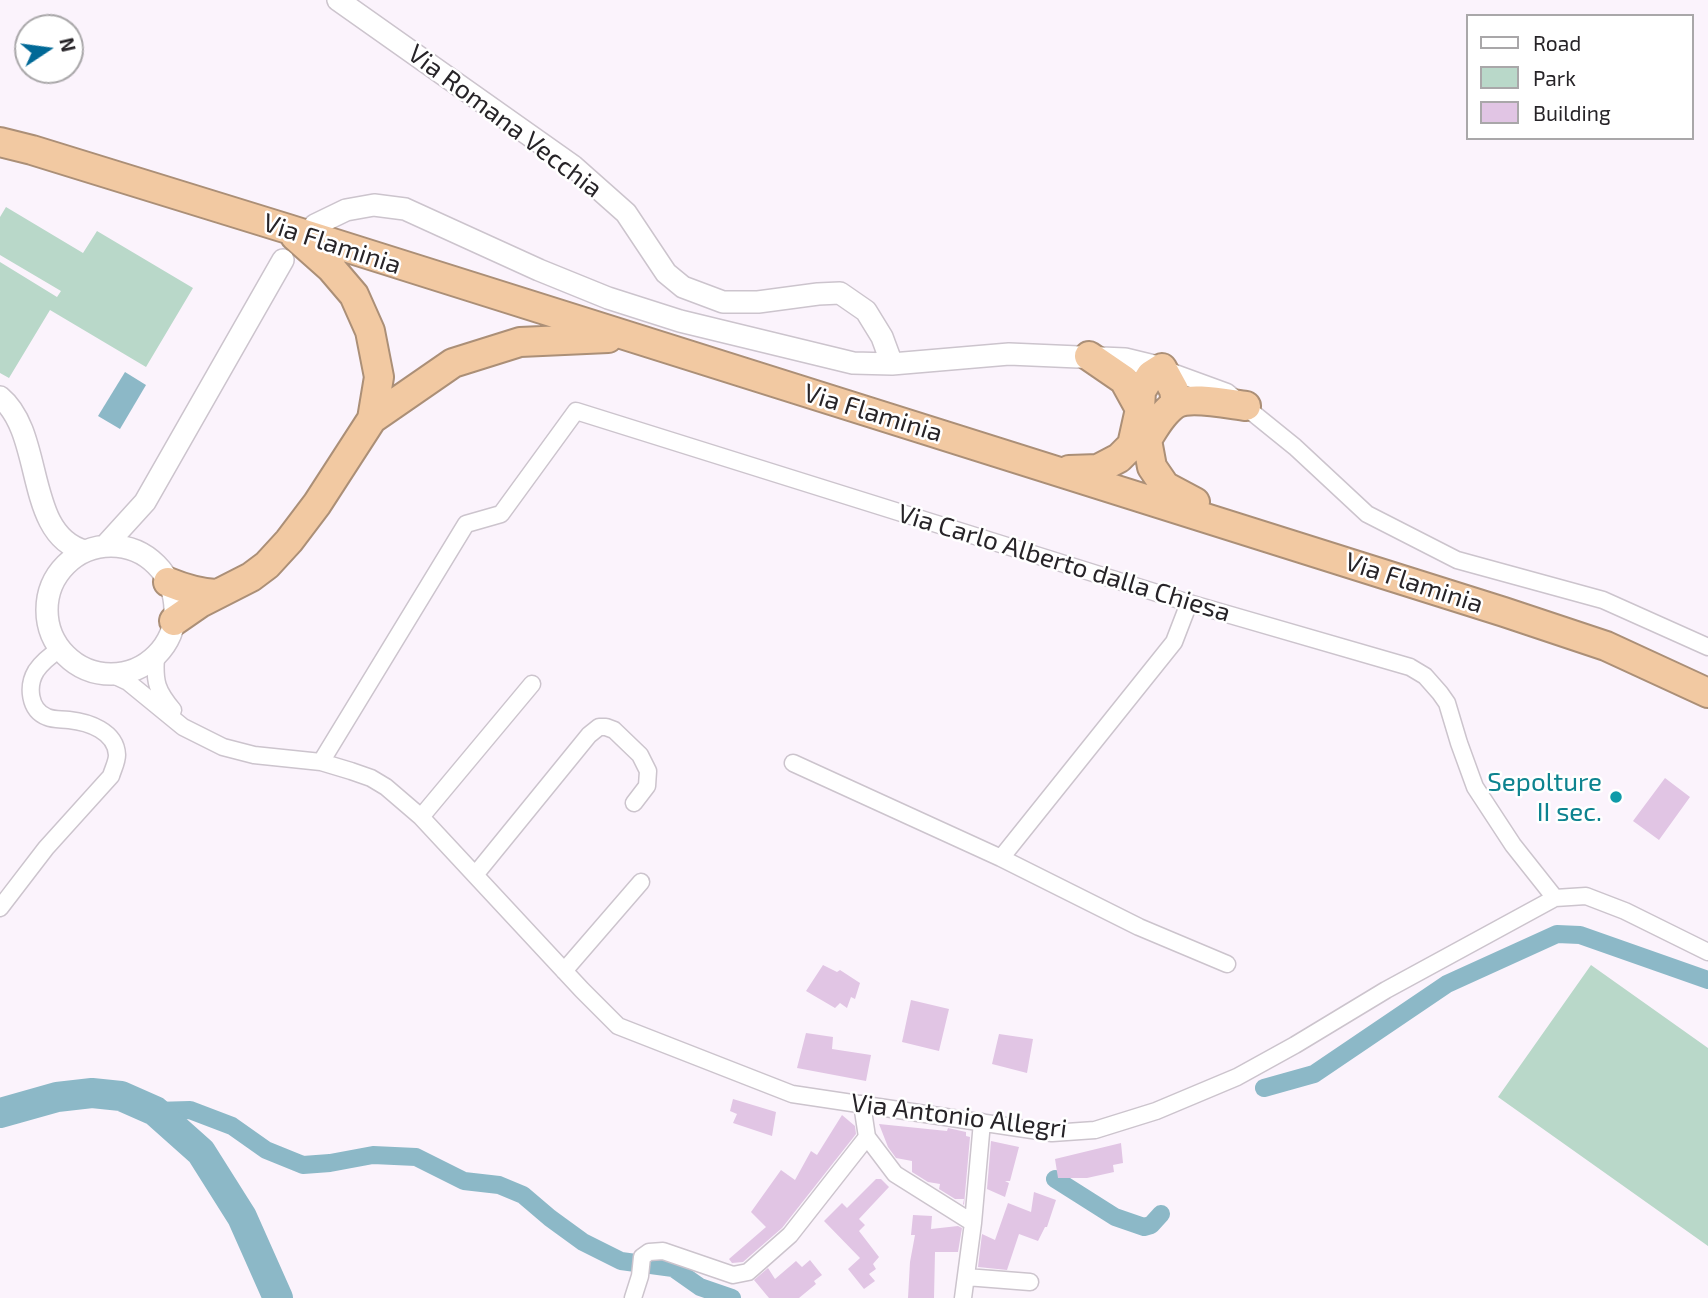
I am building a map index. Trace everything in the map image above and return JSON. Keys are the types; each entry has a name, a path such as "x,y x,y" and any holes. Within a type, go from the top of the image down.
{"highway":[{"name":"Via Flaminia","path":"0,140 302,227 628,337 1056,470 1606,646 1708,693"},
{"path":"302,227 354,295 370,331 379,377 372,419"},
{"path":"174,621 267,565 317,504 372,419 453,363 520,342 628,337"},
{"path":"1089,356 1124,380 1140,410"},
{"path":"1056,470 1098,469 1119,458 1132,445 1142,391 1151,375 1162,368 1174,390 1176,403"},
{"path":"1226,524 1199,504 1165,486 1152,467 1147,440 1156,424 1176,403 1205,400 1246,406"},
{"path":"169,582 202,594 216,594"}],"main road":[{"name":"Via Romana Vecchia","path":"338,0 573,166 626,213 666,273 683,287 723,302 758,302 818,293 840,293 866,311 882,337 892,364"},
{"path":"302,227 346,210 374,205 405,209 608,298 680,321 853,363 892,364 1009,354 1125,359 1162,368"},
{"path":"56,577 74,558 95,549 121,531 145,502 283,260"},
{"path":"3,399 26,436 45,508 56,531 59,566 47,602 47,618 54,639 60,649 76,664 101,673 134,670 156,656 168,640 175,611 169,582 157,566 148,558 127,548 95,549 69,545 56,531"},
{"path":"145,502 139,524 139,538 148,558"}],"street":[{"path":"1162,368 1227,392 1295,447 1367,514 1457,560 1603,600 1708,647"},
{"name":"Via Carlo Alberto dalla Chiesa","path":"321,762 466,524 500,514 576,411 1189,603 1410,667 1425,676 1447,703 1475,787 1513,845 1555,898"},
{"path":"1001,858 1174,642 1189,603"},
{"path":"0,908 46,848 111,776 116,763 117,753 106,733 82,722 46,717 37,711 32,702 32,680 37,670 60,649"},
{"path":"156,656 156,681 160,694 193,726 223,747"},
{"path":"111,674 128,682 183,727 223,747"},
{"path":"421,817 532,684"},
{"path":"475,875 589,735 599,727 614,730 640,755 648,771 647,786 634,803"},
{"name":"Via Antonio Allegri","path":"223,747 254,755 321,762 351,771 386,787 421,817 618,1026 792,1094 1052,1133 1095,1130 1156,1111 1237,1077 1386,990 1555,898 1586,896 1625,911 1708,952"},
{"path":"793,763 1001,858 1139,927 1227,964"},
{"path":"564,971 641,882"},
{"path":"862,1104 867,1137 895,1174 973,1223"},
{"path":"962,1298 973,1223 982,1122"},
{"path":"633,1298 640,1276 642,1256 649,1252 663,1251 733,1275 748,1272 790,1235 867,1137"},
{"path":"965,1277 1030,1282"}],"green space":[{"path":"6,207 83,253 97,231 193,288 146,367 50,310 9,378 0,373 0,262 57,297 61,291 0,255 0,217"},
{"path":"1591,965 1708,1048 1708,1246 1498,1097"}],"water":[{"path":"125,372 146,385 120,429 98,416"}],"building":[{"path":"1665,778 1690,797 1659,840 1633,821"},
{"path":"823,965 837,972 840,970 860,983 855,999 851,997 847,1008 840,1003 835,1008 806,991"},
{"path":"911,1000 949,1009 939,1051 902,1042"},
{"path":"806,1033 833,1037 832,1049 871,1055 866,1081 797,1068"},
{"path":"999,1034 1033,1039 1027,1073 992,1064"},
{"path":"733,1099 776,1112 772,1136 733,1123 737,1114 730,1111"},
{"path":"842,1115 855,1126 856,1134 782,1228 743,1262 732,1263 729,1259 766,1227 751,1212 781,1170 795,1180 811,1151 817,1155"},
{"path":"879,1124 947,1131 948,1128 966,1132 966,1136 970,1137 964,1205 964,1199 955,1199 939,1189 940,1184 928,1182 912,1172 912,1161 896,1158 888,1147"},
{"path":"991,1141 1019,1147 1010,1181 1005,1181 1009,1183 1005,1197 987,1189"},
{"path":"1121,1143 1123,1163 1113,1165 1114,1172 1087,1178 1058,1178 1055,1159"},
{"path":"876,1179 881,1179 889,1187 859,1219 865,1225 859,1231 879,1257 873,1264 876,1269 869,1274 875,1281 864,1289 848,1269 860,1258 824,1221 842,1203 847,1208"},
{"path":"1034,1192 1056,1200 1047,1227 1038,1241 1019,1234 1007,1270 978,1267 982,1234 995,1240 1008,1203 1031,1212"},
{"path":"913,1215 932,1216 931,1229 958,1226 962,1228 958,1252 935,1252 934,1298 908,1298 915,1235 911,1235"},
{"path":"810,1260 822,1275 814,1281 816,1284 799,1298 769,1298 754,1280 768,1268 775,1279 796,1261 802,1267"}],"waterway":[{"path":"1264,1088 1314,1074 1447,984 1557,934 1580,935 1708,980"},
{"path":"0,1113 57,1097 92,1093 121,1096 155,1111 201,1152 242,1217 278,1298"},
{"path":"155,1111 190,1110 232,1126 266,1150 303,1165 373,1155 416,1157 464,1181 499,1185 523,1195 583,1242 621,1261 673,1268 700,1287 732,1298"},
{"path":"1055,1179 1115,1217 1144,1227 1151,1225 1161,1214"}],"place":[{"name":"Sepolture II sec.","path":"1616,797"}]}
